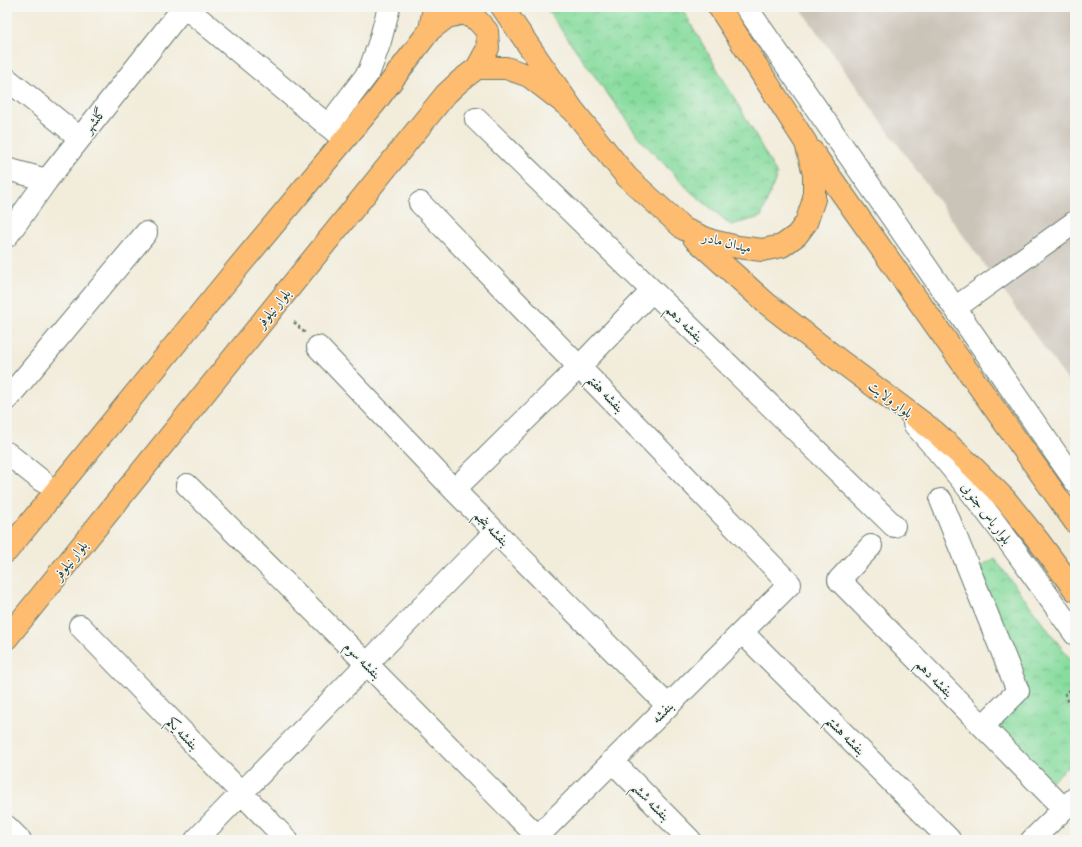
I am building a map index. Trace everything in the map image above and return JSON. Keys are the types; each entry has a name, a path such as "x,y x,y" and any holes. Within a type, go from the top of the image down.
{"main road":[{"path":"430,30 434,7"},
{"name":"میدان مادر","path":"502,7 572,110 627,177 684,229 712,241 738,247 762,250 782,246 797,235 806,223 814,200 814,174 806,143 719,7"},
{"path":"7,551 336,133 375,103 430,30 447,17 463,13 477,20 487,31 488,48 478,68 506,68 529,76 572,110"},
{"name":"بلوار نیلوفر","path":"7,638 446,94 460,81 478,68"},
{"path":"806,143 1075,522"},
{"name":"بلوار ولایت","path":"684,229 766,303 934,432 971,465 1005,499 1075,590"}],"street":[{"name":"گلشهر","path":"7,236 47,180 185,7 336,133"},
{"path":"336,133 369,72 380,41 389,7"},
{"path":"746,7 1075,481"},
{"path":"7,79 80,138"},
{"name":"بنفشه دهم","path":"476,119 894,526"},
{"path":"7,170 47,180"},
{"name":"بنفشه هفتم","path":"420,202 790,584"},
{"path":"955,308 1075,222"},
{"path":"7,399 146,233"},
{"path":"454,490 580,366 652,291"},
{"name":"بنفشه پنجم","path":"318,347 454,490 668,706"},
{"name":"بلوار یاس جنوبی","path":"892,399 939,452 993,519 1075,634"},
{"path":"7,453 42,480"},
{"name":"بنفشه سوم","path":"187,485 367,664 535,838"},
{"path":"941,500 1018,691 983,726"},
{"path":"196,840 496,532"},
{"name":"بنفشه دهم","path":"871,546 839,580 983,726 1070,803"},
{"name":"بنفشه","path":"535,838 790,584"},
{"name":"بنفشه یکم","path":"80,626 287,840"},
{"name":"بنفشه هشتم","path":"742,632 949,839"},
{"name":"بنفشه ششم","path":"612,761 690,840"},
{"path":"1032,840 1070,803"},
{"path":"7,827 20,840"}],"path":[{"path":"1074,710 1065,694 1075,686"}],"shaded area":[{"path":"799,7 1075,7 1075,391"}],"green space":[{"path":"545,7 681,7 751,127 777,175 761,217 731,225 690,191 640,139"},
{"path":"994,558 1073,663 1075,669 1075,759 1052,782 997,726 1027,696 979,567"}]}
